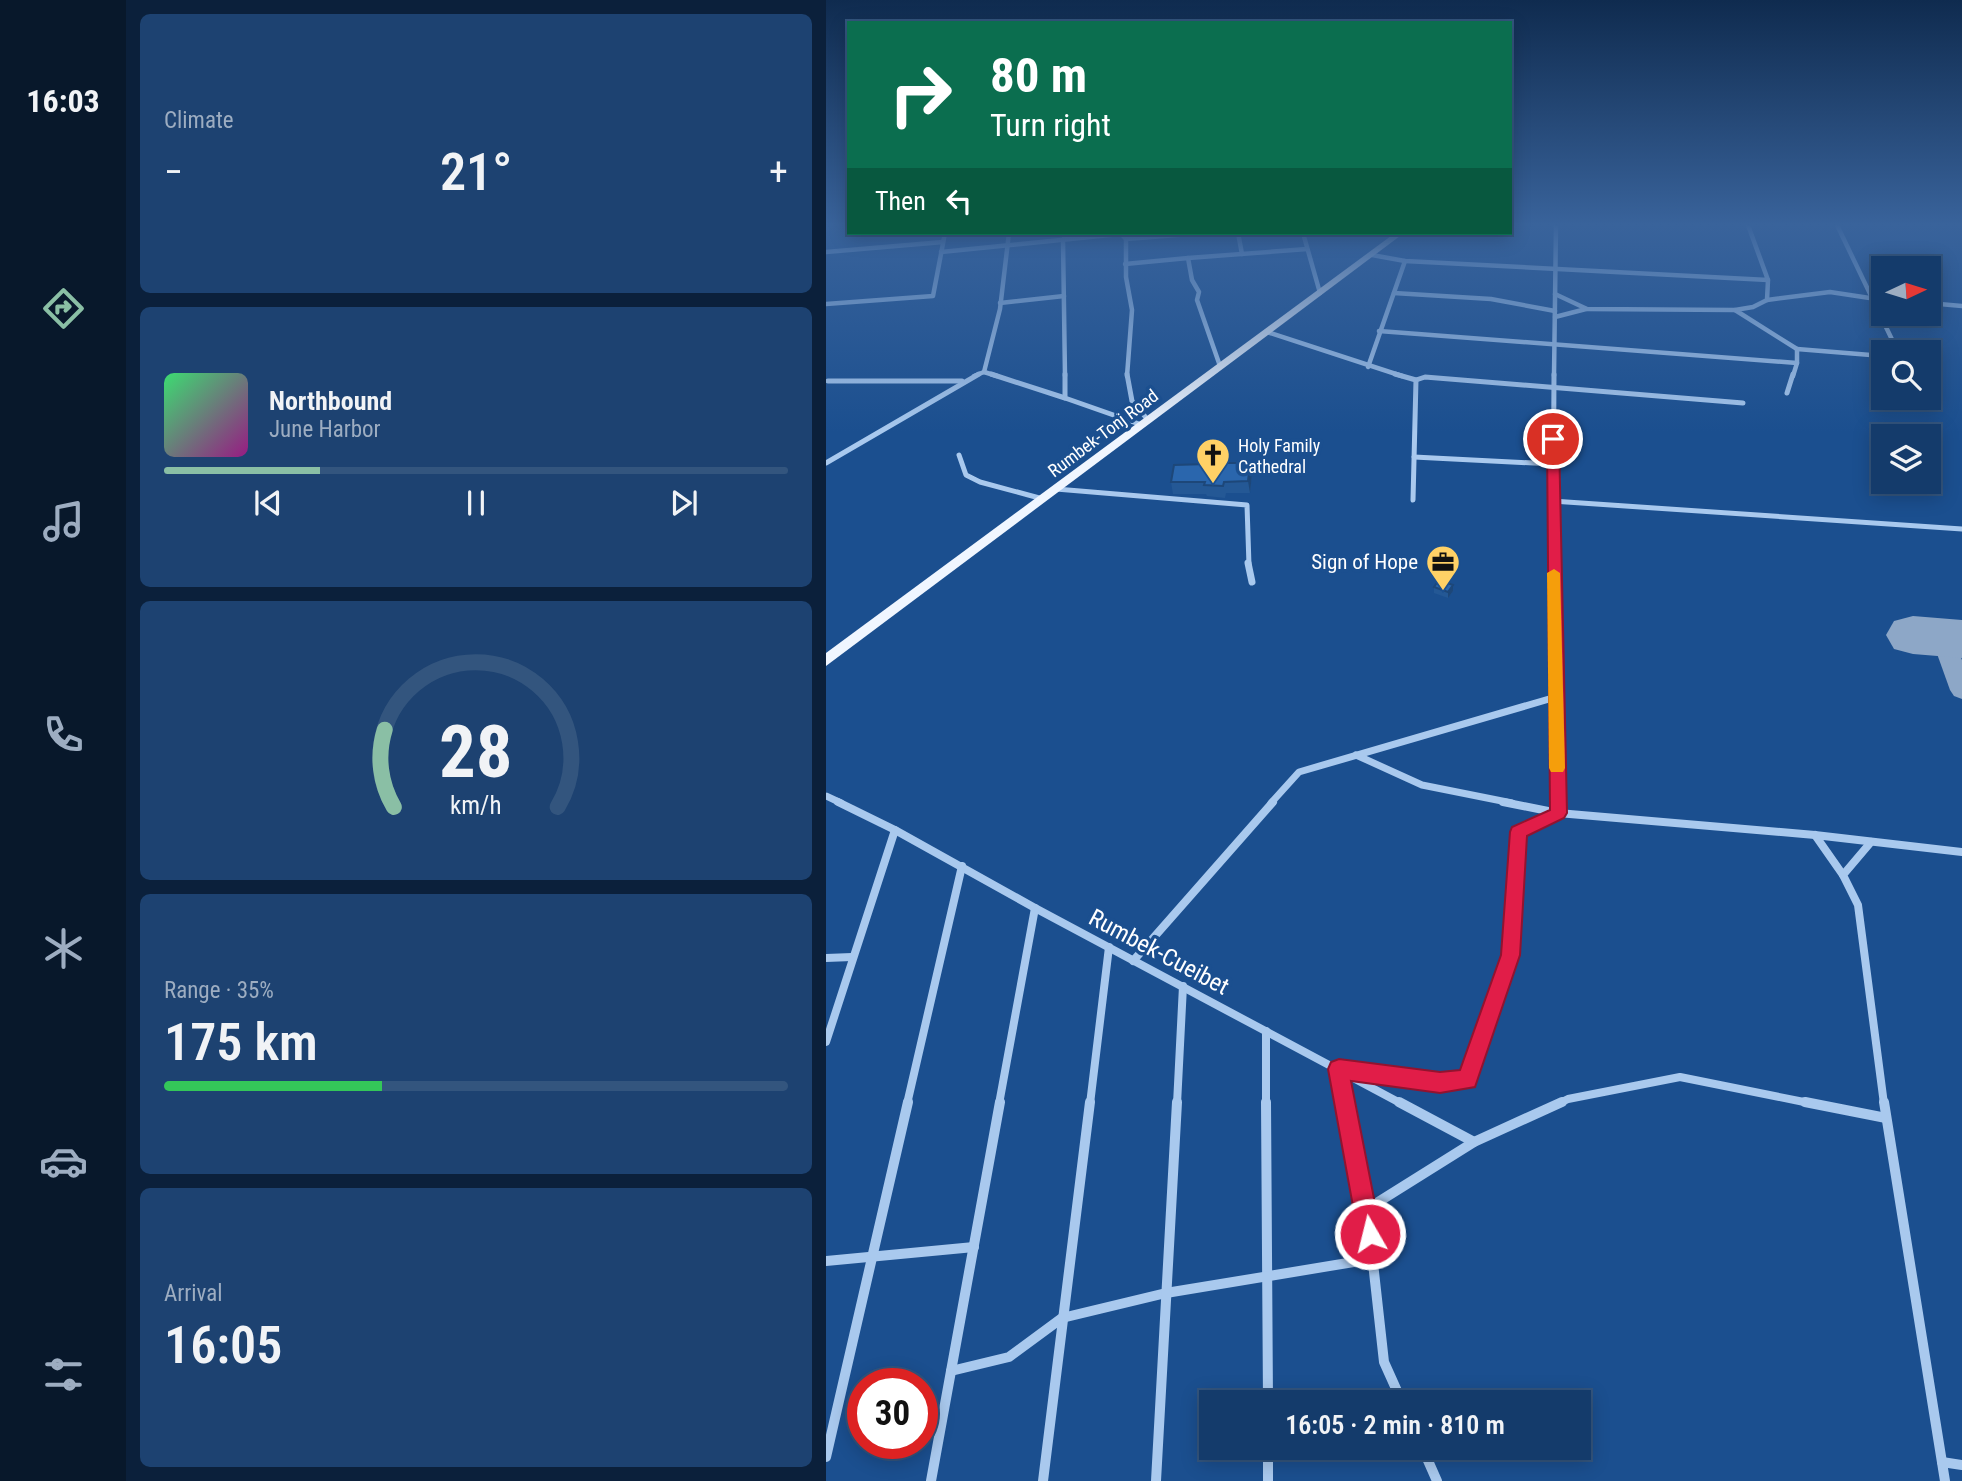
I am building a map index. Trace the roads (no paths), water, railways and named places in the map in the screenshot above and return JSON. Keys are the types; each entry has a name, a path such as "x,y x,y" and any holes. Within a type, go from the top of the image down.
{"main road":[{"name":"Rumbek-Tonj Road","path":"826,661 1318,294"}],"street":[{"path":"826,304 933,294"},
{"path":"984,372 1001,294"},
{"path":"1130,294 1132,310 1129,325 1130,352 1126,370 1132,401 1145,422"},
{"path":"1198,294 1197,300 1220,366"},
{"path":"1368,367 1394,294"},
{"path":"1412,294 1491,299 1555,314 1587,309 1735,310 1753,307 1767,300 1813,294"},
{"path":"1555,294 1587,309"},
{"path":"1555,294 1552,501 1558,813"},
{"path":"1767,294 1767,300"},
{"path":"1843,294 1871,299"},
{"path":"1000,303 1064,296 1065,398"},
{"path":"1941,304 1962,306"},
{"path":"1735,310 1797,349 1871,355"},
{"path":"1379,331 1797,363"},
{"path":"1267,332 1368,367 1416,380 1424,377 1492,381 1554,389 1743,403"},
{"path":"1787,393 1797,363 1797,349"},
{"path":"826,463 963,381 984,372 1145,422"},
{"path":"1413,500 1416,380"},
{"path":"828,381 963,381"},
{"path":"959,455 966,475 980,482 1043,499"},
{"path":"1414,457 1553,464"},
{"path":"1056,489 1247,505 1248,562 1252,582"},
{"path":"1552,501 1962,529"},
{"path":"1133,961 1299,772 1556,697"},
{"path":"1356,755 1422,785 1558,813 1815,835 1962,852"},
{"name":"Rumbek-Cueibet","path":"826,796 895,830 1133,961 1474,1142"},
{"path":"1397,1390 1384,1362 1367,1209 1339,1069 1440,1083 1468,1080 1486,1019 1510,955 1518,832 1558,813"},
{"path":"826,1042 895,830"},
{"path":"1815,835 1843,875 1858,905 1886,1118 1945,1481"},
{"path":"1843,875 1871,842"},
{"path":"826,1457 962,866"},
{"path":"931,1481 1035,908"},
{"path":"1042,1481 1109,947"},
{"path":"826,958 852,957"},
{"path":"1156,1481 1183,986"},
{"path":"1266,1031 1268,1390"},
{"path":"1367,1209 1474,1142 1568,1099 1680,1077 1886,1118"},
{"path":"826,1261 974,1247"},
{"path":"951,1371 1009,1357 1062,1318 1166,1293 1372,1259"},
{"path":"1268,1460 1268,1481"},
{"path":"1428,1460 1437,1481"},
{"path":"1942,1462 1962,1465"}],"place":[{"name":"Holy Family Cathedral","path":"1213,485"},
{"name":"Sign of Hope","path":"1443,592"}]}
